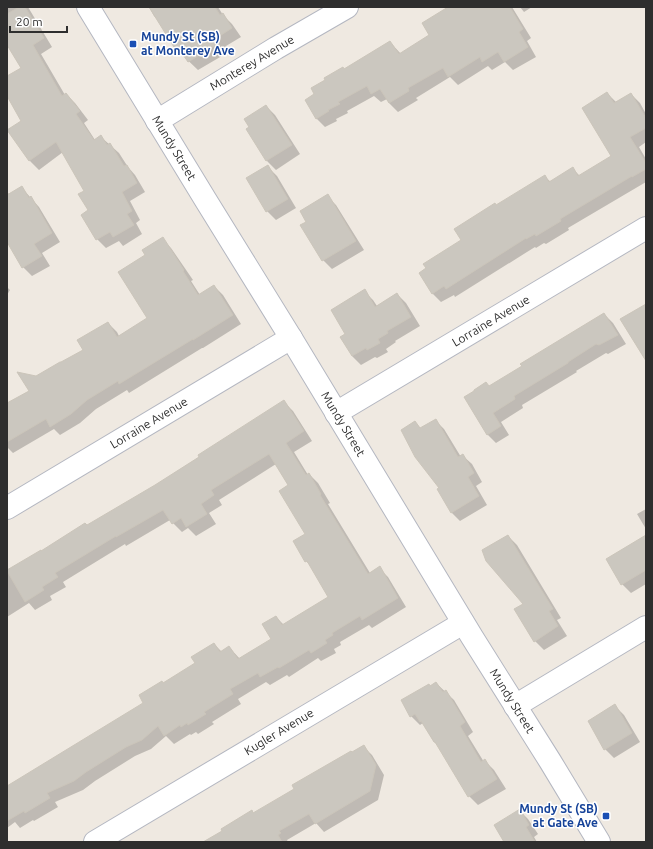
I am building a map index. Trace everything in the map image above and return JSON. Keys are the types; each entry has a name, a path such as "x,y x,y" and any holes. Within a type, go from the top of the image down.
{"street":[{"name":"Mundy Street","path":"88,7 291,338 463,623 599,842"},
{"name":"Monterey Avenue","path":"158,121 276,48 347,7"},
{"name":"Lorraine Avenue","path":"336,413 646,228"},
{"name":"Lorraine Avenue","path":"7,508 291,338"},
{"name":"Kugler Avenue","path":"96,842 463,623"},
{"path":"515,706 646,627"}],"building":[{"path":"19,7 25,7 44,38 33,45 62,96 66,93 80,111 76,114 94,140 101,135 107,145 110,143 124,166 127,165 137,183 122,192 132,211 127,214 134,225 113,237 110,232 96,240 81,215 88,210 78,194 84,191 56,142 29,161 7,130 21,121 7,96 7,76 21,68 7,45 7,14"},
{"path":"149,7 215,7 220,15 223,13 232,28 218,37 220,41 218,44 188,62 180,50 177,52"},
{"path":"448,7 510,7 523,29 519,32 528,47 504,62 498,52 482,62 480,57 448,77 443,68 408,88 409,91 389,103 380,89 371,94 367,86 338,102 340,104 328,110 329,111 316,119 305,100 314,94 311,88 325,80 324,78 343,67 344,69 390,41 399,54 429,35 422,23"},
{"path":"607,92 614,103 631,93 646,118 646,128 630,137 646,163 646,169 560,219 561,221 536,236 535,234 526,238 446,289 444,286 432,294 419,273 426,268 423,264 461,240 454,229 495,203 496,205 545,175 549,182 573,167 578,176 611,156 582,108"},
{"path":"266,105 292,145 266,161 246,129 249,127 244,119"},
{"path":"268,165 288,199 266,212 246,178"},
{"path":"22,186 29,198 31,196 52,233 34,244 42,256 22,268 7,242 7,195"},
{"path":"328,194 356,241 322,261 300,225 306,222 300,211"},
{"path":"163,237 198,295 214,285 233,315 119,384 118,381 87,400 71,414 50,427 46,419 7,442 7,403 29,391 17,372 36,376 83,350 77,340 108,322 117,337 147,318 118,272 145,255 142,250"},
{"path":"365,289 375,307 397,293 411,317 387,331 388,333 378,339 380,343 367,350 366,348 352,356 340,337 345,334 331,310"},
{"path":"646,304 646,361 620,319"},
{"path":"604,313 618,335 599,345 596,344 514,396 515,399 493,413 501,426 487,435 464,397 486,382 489,386 522,366 520,364"},
{"path":"284,400 304,431 286,443 306,475 309,473 321,494 320,495 368,574 380,566 398,598 362,620 360,616 332,633 333,635 325,640 327,643 311,653 309,650 279,668 278,667 260,677 258,673 230,689 233,694 204,712 206,714 188,725 187,723 181,727 180,725 164,736 158,726 142,740 126,747 74,781 47,793 50,798 25,813 24,811 7,821 7,786 143,703 139,695 162,681 163,683 195,663 191,657 214,643 220,652 229,646 238,659 271,639 262,624 276,616 282,625 328,597 307,561 305,562 293,541 305,534 279,491 288,485 269,454 211,490 214,495 201,504 207,514 186,527 181,518 172,524 163,510 116,536 55,573 58,577 42,587 44,590 25,602 7,571 85,523 87,525 155,485 199,457 198,455"},
{"path":"436,419 458,457 463,454 474,473 468,477 479,496 451,513 437,489 439,488 415,457 401,430 415,421 420,428"},
{"path":"508,535 553,609 549,611 558,626 534,642 514,609 523,604 486,561 482,550"},
{"path":"646,535 646,570 621,585 606,559"},
{"path":"436,682 443,692 446,690 465,722 460,726 481,762 485,759 497,779 468,797 421,721 420,722 415,714 410,717 401,700 429,684 430,686"},
{"path":"615,704 632,733 604,750 588,721"},
{"path":"364,745 376,765 370,791 315,824 309,814 279,831 281,833 278,835 282,842 203,842 252,810 253,813 294,789 292,785"},
{"path":"520,809 529,825 526,827 535,842 504,842 494,825"}],"place":[{"name":"Mundy St (SB) at Monterey Ave","path":"133,44"},
{"name":"Mundy St (SB) at Gate Ave","path":"606,816"}]}
